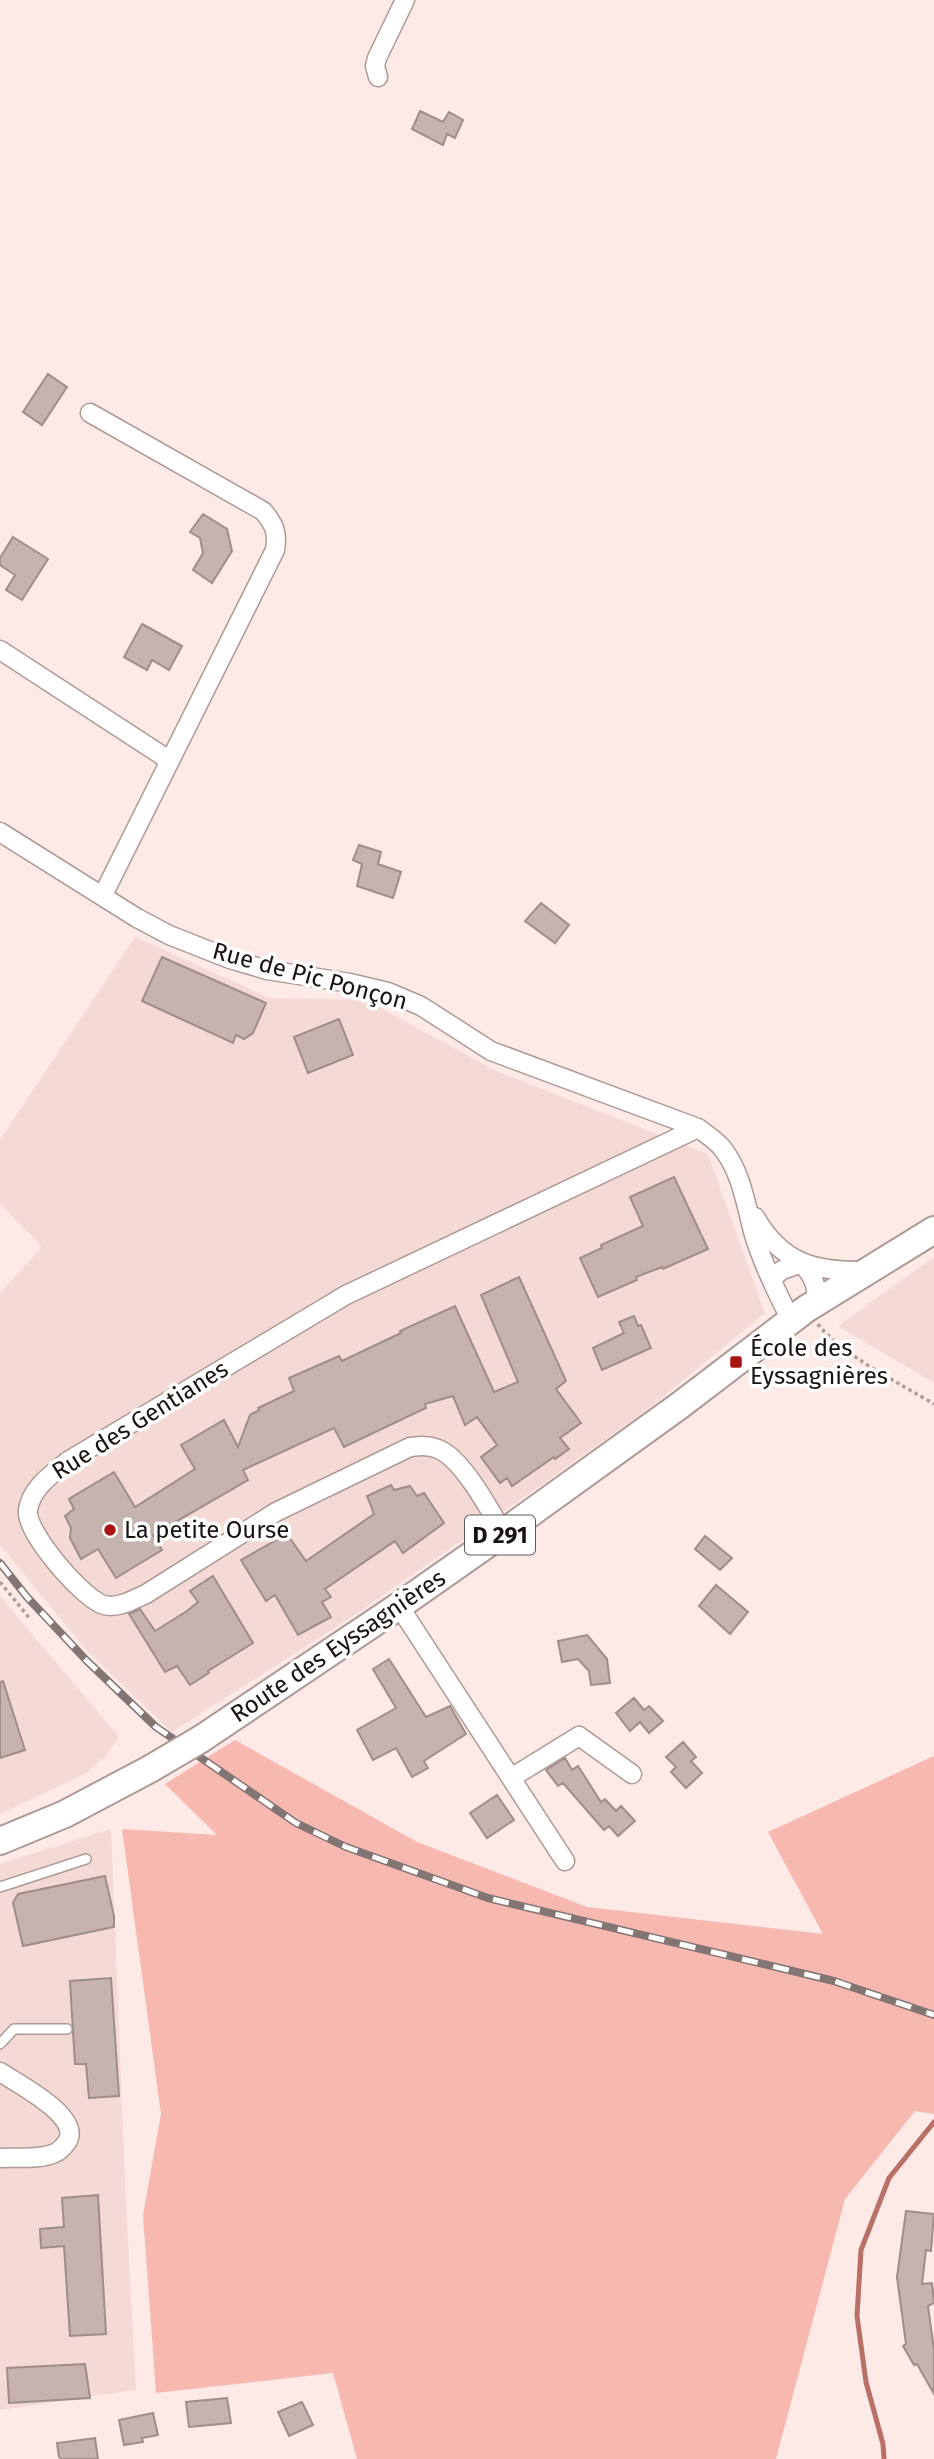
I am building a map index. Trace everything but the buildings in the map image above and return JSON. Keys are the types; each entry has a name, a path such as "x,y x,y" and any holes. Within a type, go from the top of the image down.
{"main road":[{"name":"Route des Eyssagnières","path":"0,1841 65,1814 201,1739 503,1533 679,1406 804,1311 934,1230"}],"street":[{"path":"378,77 375,66 377,58 405,0"},
{"path":"90,413 263,511 275,524 277,540 275,550 103,895"},
{"path":"0,650 169,760"},
{"name":"Rue de Pic Ponçon","path":"0,832 137,918 169,935 230,960 267,970 388,992 421,1006 491,1051 698,1128 722,1148 738,1177 754,1236 771,1279 804,1311 818,1292 816,1282 802,1263"},
{"name":"Rue des Gentianes","path":"503,1533 455,1459 438,1449 426,1446 411,1447 276,1512 146,1594 123,1604 107,1606 91,1599 77,1586 34,1533 27,1513 32,1496 47,1478 68,1461 346,1295 698,1128"},
{"name":"Rue de Pic Ponçon","path":"748,1206 777,1248 802,1263 831,1270 867,1271"},
{"path":"771,1279 782,1270 802,1263"},
{"path":"399,1606 565,1861"},
{"path":"511,1778 579,1736 632,1774"},
{"path":"0,2072 43,2099 65,2119 70,2137 65,2146 55,2154 0,2158"}],"lane":[{"path":"0,1887 86,1859"},
{"path":"0,2045 14,2029 66,2029"}],"path":[{"path":"804,1311 826,1335 934,1404"},
{"path":"0,1581 31,1620"}],"shaded area":[{"path":"135,937 269,998 366,1000 496,1071 708,1154 765,1313 648,1409 510,1507 350,1618 172,1732 87,1651 0,1545 0,1293 42,1247 0,1204 0,1140"},
{"path":"934,1257 934,1383 838,1326"},
{"path":"0,1596 119,1737 104,1758 86,1773 0,1814"},
{"path":"235,1740 417,1842 587,1907 823,1934 768,1832 934,1756 934,2114 915,2111 845,2199 776,2459 357,2459 333,2373 156,2393 143,2215 161,2114 122,1829 217,1835 165,1784"},
{"path":"111,1829 136,2390 0,2410 0,1864"}],"waterway":[{"path":"884,2459 883,2444 866,2382 857,2316 861,2250 889,2178 934,2122"}],"railway":[{"path":"0,1563 27,1597 87,1661 156,1727 296,1823 346,1847 488,1898 834,1981 934,2015"}],"place":[{"name":"École des Eyssagnières","path":"736,1362"},
{"name":"La petite Ourse","path":"110,1530"}]}
